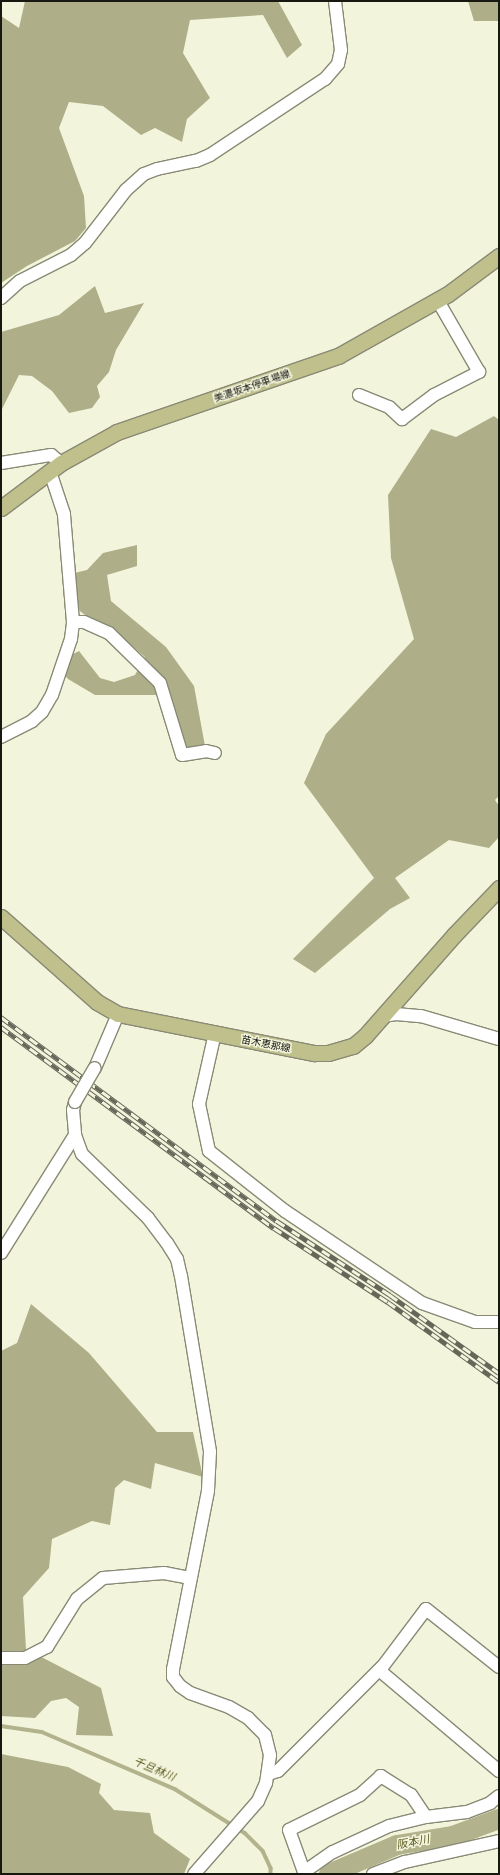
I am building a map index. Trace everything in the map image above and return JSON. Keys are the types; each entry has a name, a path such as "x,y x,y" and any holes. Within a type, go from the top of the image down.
{"main road":[{"name":"美濃坂本停車場線","path":"1,508 55,468 140,422 338,356 438,301 499,256"},
{"name":"苗木恵那線","path":"1,917 97,1002 118,1014 314,1053 328,1053 353,1046 383,1016 454,935 499,888"}],"street":[{"path":"1,298 20,282 71,255 80,247 126,190 144,174 157,169 196,161 210,155 325,79 338,64 341,50 335,1"},
{"path":"359,395 389,407 402,419 434,395 479,372 438,301"},
{"path":"1,463 51,455 64,514 73,622 67,655 52,695 42,712 32,721 1,736"},
{"path":"73,622 84,622 109,633 160,683 182,755 206,751 215,753"},
{"path":"118,1014 95,1068 75,1102 73,1120 75,1135 82,1154 148,1218 177,1259 210,1452 208,1491 172,1669 174,1677 180,1686 190,1693 229,1707 259,1728 265,1735 269,1750 268,1774 264,1792 249,1812 227,1834 194,1874"},
{"path":"383,1016 396,1014 421,1016 499,1039"},
{"path":"215,1034 199,1104 209,1151 285,1211 422,1303 475,1322 499,1322"},
{"path":"1,1252 75,1135"},
{"path":"1,1658 25,1658 47,1647 77,1599 103,1578 164,1574 190,1578"},
{"path":"268,1774 278,1771 379,1670 426,1609 499,1667"},
{"path":"379,1670 499,1771"},
{"path":"426,1818 411,1795 381,1776 360,1795 289,1830 304,1872 333,1852 389,1826 426,1818 467,1812 490,1803 499,1796"},
{"path":"373,1874 405,1862 499,1841"}],"green space":[{"path":"25,1 278,1 302,45 287,58 263,15 190,20 183,53 210,98 187,119 182,142 155,128 141,135 103,106 69,102 59,128 84,196 86,228 75,241 27,266 1,283 1,16 19,28"},
{"path":"468,1 499,1 499,21 474,21"},
{"path":"95,286 105,313 144,303 116,350 109,372 97,386 100,397 92,408 69,413 52,391 32,376 19,375 1,411 1,332 59,315"},
{"path":"494,416 499,420 499,796 495,800 499,806 499,837 489,848 449,840 395,878 410,898 390,909 315,973 293,959 374,878 304,783 326,734 414,639 391,558 388,495 431,429 456,437"},
{"path":"137,545 137,566 107,575 111,601 166,647 194,686 205,746 182,749 167,695 95,695 68,679 62,672 69,656 79,651 100,678 114,682 135,675 145,657 131,645 99,626 71,604 70,574 87,570 103,553"},
{"path":"31,1304 89,1353 157,1432 193,1432 203,1477 155,1463 151,1489 124,1480 115,1488 110,1525 92,1521 52,1539 49,1568 23,1597 26,1649 101,1688 113,1736 76,1735 79,1707 66,1698 51,1701 35,1718 1,1716 1,1351 17,1343"},
{"path":"1,1754 68,1767 101,1784 99,1793 114,1810 150,1813 154,1833 190,1859 184,1874 1,1874"}],"waterway":[{"name":"千旦林川","path":"1,1726 42,1732 175,1789 245,1833 263,1851 271,1868 271,1874"},
{"name":"阪本川","path":"329,1874 397,1845 453,1836 499,1819"}],"railway":[{"path":"1,1017 277,1221 390,1295 499,1373"},
{"path":"1,1027 274,1228 388,1302 499,1382"}]}
